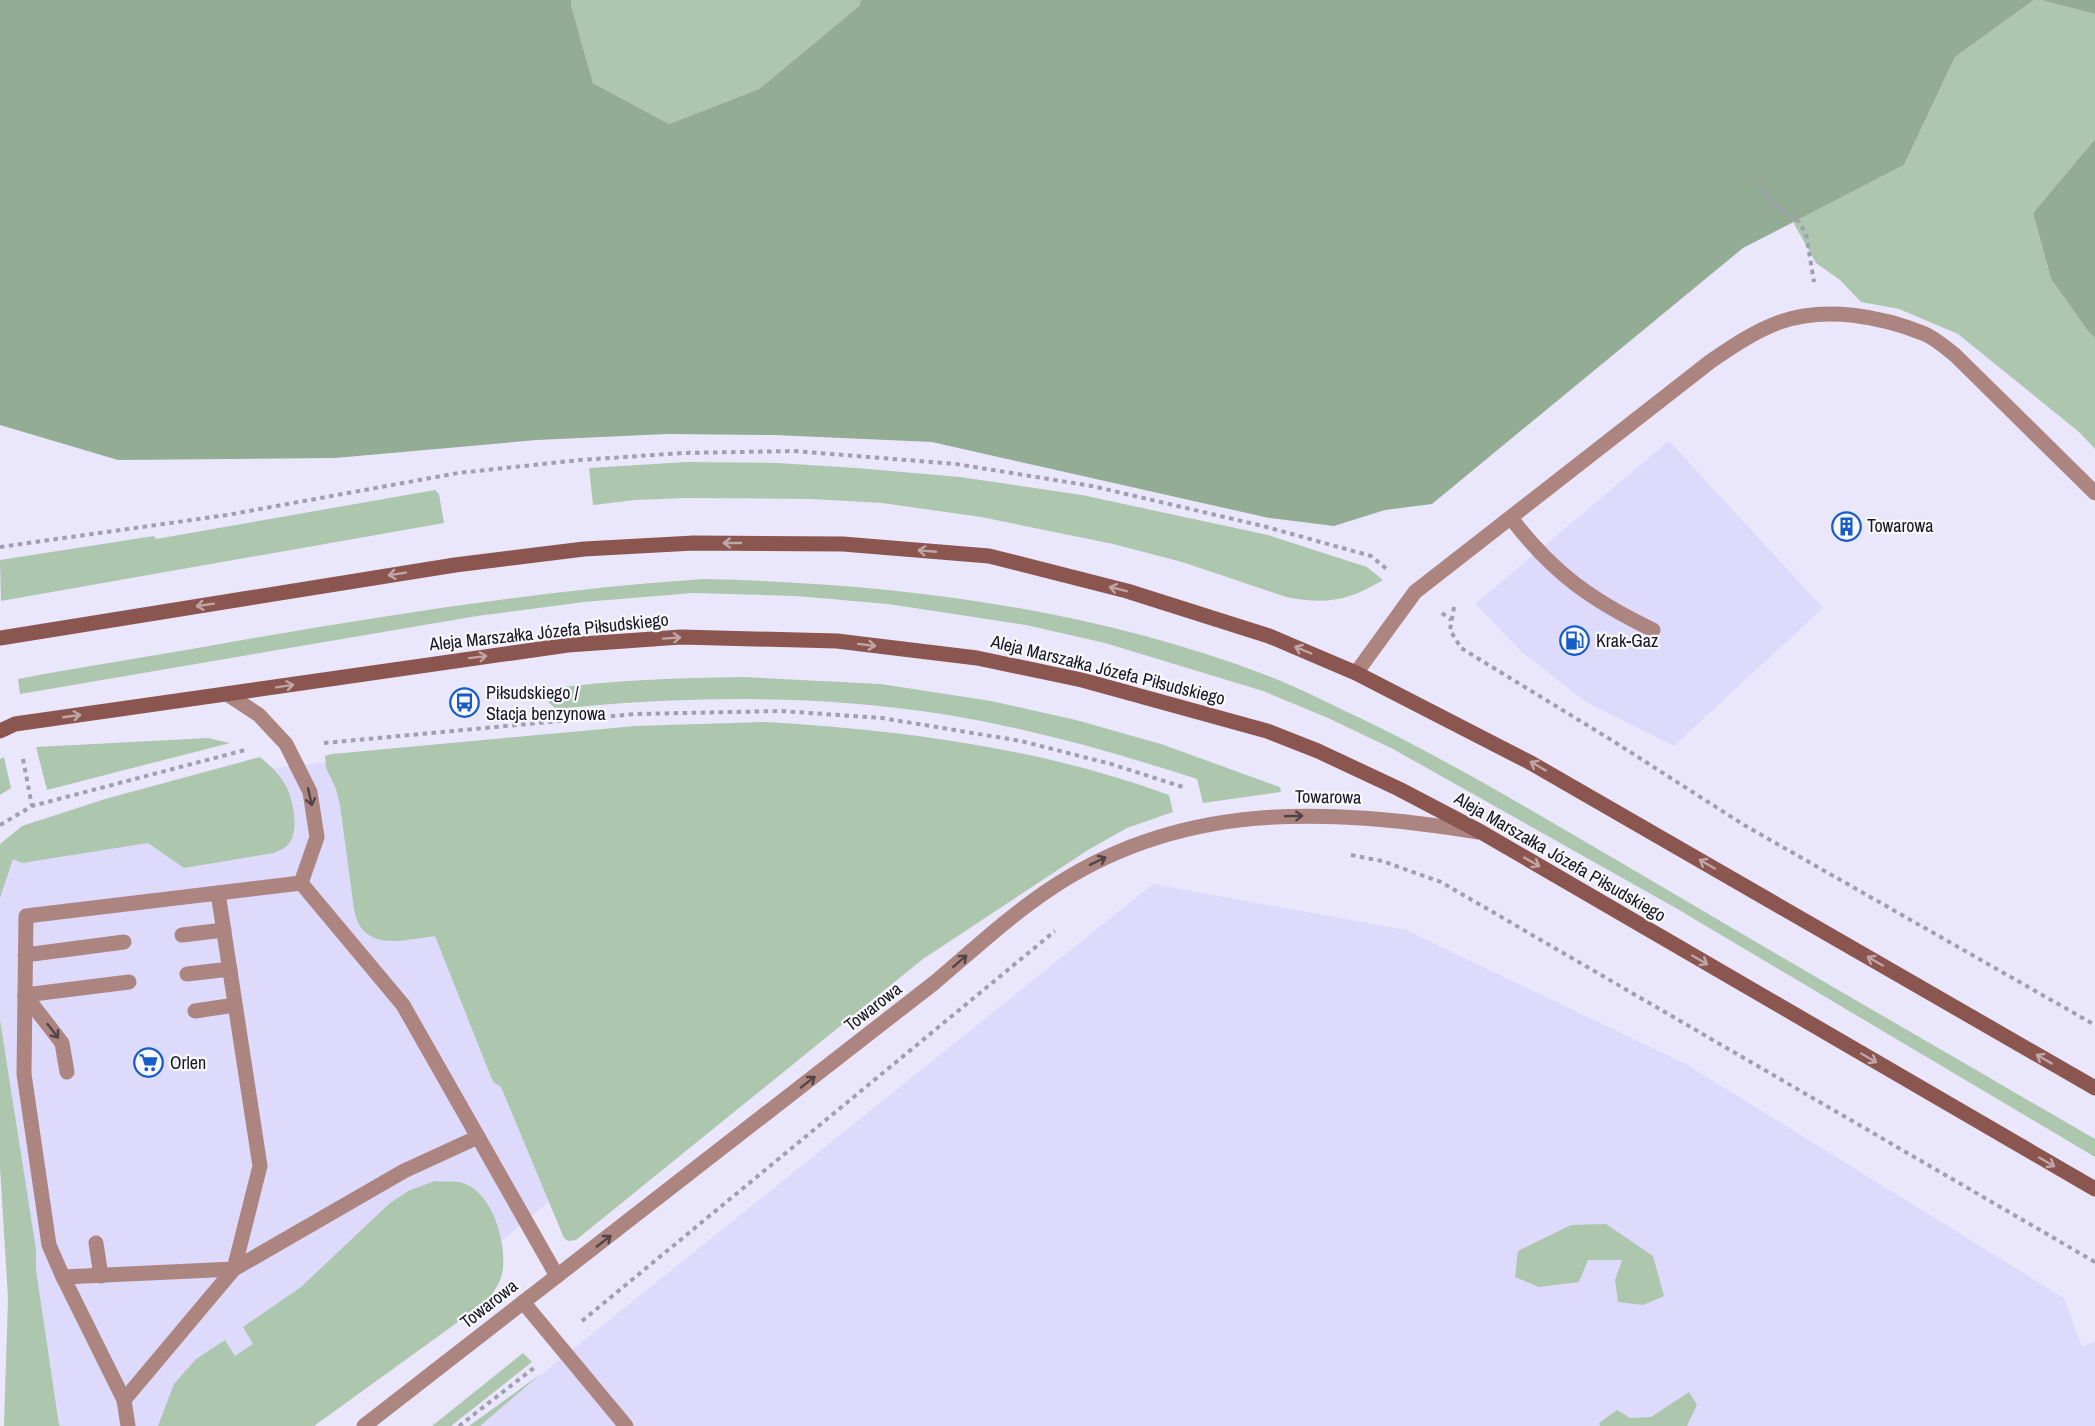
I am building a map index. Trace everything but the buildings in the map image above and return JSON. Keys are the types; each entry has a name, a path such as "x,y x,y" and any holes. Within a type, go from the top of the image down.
{"street":[{"path":"1356,673 1415,592 1711,361 1745,339 1778,322 1796,317 1834,314 1879,320 1925,335 1941,344 1955,355 2095,493"},
{"path":"1511,518 1529,542 1581,590 1610,609 1653,630"},
{"path":"0,638 455,564 584,549 694,543 843,544 989,556 1127,591 1269,636 1356,673 1531,762 2095,1088"},
{"name":"Aleja Marszałka Józefa Piłsudskiego","path":"0,731 7,725 568,645 681,637 837,641 988,660 1082,680 1267,731 1399,789 1481,832 2095,1189"},
{"path":"227,694 259,715 286,744 310,792 316,837 301,883"},
{"name":"Towarowa","path":"364,1426 934,983 1005,922 1047,890 1096,862 1143,842 1236,819 1275,816 1362,816 1481,832"},
{"path":"128,1426 124,1400 49,1245 24,1074 26,916 301,883"},
{"path":"301,883 403,1005 558,1276"},
{"path":"218,893 260,1166 234,1269"},
{"path":"182,935 224,930"},
{"path":"25,955 124,942"},
{"path":"187,974 230,969"},
{"path":"25,995 129,982"},
{"path":"25,995 62,1043 68,1072"},
{"path":"195,1011 235,1005"},
{"path":"124,1400 234,1269 404,1171 478,1137"},
{"path":"96,1243 102,1276"},
{"path":"63,1277 234,1269"},
{"path":"523,1302 626,1426"}],"path":[{"path":"1758,183 1776,208 1790,214 1799,222 1806,234 1812,259"},
{"path":"0,548 227,515 458,473 672,453 794,451 956,464 1092,486 1263,526 1371,556 1451,620 1450,630 1461,648 1744,825 2095,1025"},
{"path":"0,825 32,806 238,752 286,744 327,743 635,714 781,711 882,718 1021,741 1111,764 1183,788"},
{"path":"22,756 32,806"},
{"path":"1343,854 1382,861 1441,882 2095,1262"},
{"path":"600,1306 1061,926"},
{"path":"459,1426 543,1360"}],"shaded area":[{"path":"1669,441 1823,608 1674,746 1586,702 1523,653 1475,604"},
{"path":"396,755 550,1201 277,1426 23,1426 0,1040 0,882 10,855 263,769"},
{"path":"1153,884 1406,930 1686,1064 2064,1298 2082,1347 2095,1341 2095,1426 477,1426"}],"green space":[{"path":"0,0 571,0 593,83 669,124 759,89 859,6 861,0 2034,0 1955,57 1904,165 1743,248 1432,504 1385,510 1334,526 1269,518 932,442 774,435 667,434 537,440 335,458 118,460 0,425"},
{"path":"571,0 861,0 859,6 759,89 669,124 593,83"},
{"path":"2034,0 2095,14 2095,139 2033,213 2051,279 2095,338 2095,449 2079,432 1958,334 1899,309 1861,302 1840,280 1816,263 1793,222 1904,165 1955,57"},
{"path":"2041,0 2095,0 2095,14"},
{"path":"2095,139 2095,338 2051,279 2033,213"},
{"path":"687,462 777,463 856,468 960,477 1082,495 1268,535 1367,567 1383,580 1359,593 1325,601 1286,597 1182,562 1113,544 981,517 882,503 812,499 685,498 593,505 589,468"},
{"path":"435,490 439,494 444,523 1,601 0,560 154,536 156,539"},
{"path":"703,579 846,586 989,603 1129,632 1198,652 1276,679 1379,727 1486,784 2095,1139 2095,1157 1674,907 1393,749 1328,718 1263,691 1105,643 1026,625 888,604 796,596 693,593 584,602 477,616 20,694 18,679 280,634 521,597"},
{"path":"744,677 881,684 991,701 1076,720 1161,744 1280,787 1281,792 1203,803 1197,779 1071,742 1007,726 942,714 845,703 749,699 652,701 556,709 549,703 547,689 645,680"},
{"path":"766,722 920,736 1021,753 1121,779 1169,795 1173,812 1127,828 1088,850 923,959 576,1240 568,1241 564,1238 501,1087 493,1082 435,936 398,941 386,940 375,938 365,932 358,923 354,909 340,805 336,789 326,768 325,756 635,726"},
{"path":"208,738 230,743 47,790 36,747"},
{"path":"4,757 11,788 0,795 0,759"},
{"path":"260,757 281,778 291,799 295,822 293,836 283,849 274,853 184,868 148,843 22,863 13,859 0,898 0,844 22,826 105,799"},
{"path":"0,1020 36,1250 36,1270 59,1425 61,1426 4,1426 8,1298 0,1167"},
{"path":"435,1181 459,1182 470,1186 488,1204 494,1217 502,1244 503,1268 500,1281 487,1301 314,1426 158,1426 174,1384 196,1359 225,1340 235,1356 253,1344 243,1327 301,1287 390,1203 408,1191"},
{"path":"1606,1224 1653,1256 1664,1296 1643,1305 1618,1302 1615,1280 1622,1260 1588,1260 1579,1282 1539,1287 1515,1277 1518,1251 1571,1225"},
{"path":"523,1353 532,1362 451,1426 432,1426"},
{"path":"542,1373 480,1426 469,1426"},
{"path":"1689,1392 1697,1405 1687,1426 1600,1426 1599,1423 1617,1410 1630,1418 1651,1417"}],"place":[{"name":"Towarowa","path":"1846,526"},
{"name":"Krak-Gaz","path":"1575,641"},
{"name":"Piłsudskiego / Stacja benzynowa","path":"465,703"},
{"name":"Orlen","path":"149,1063"}]}
